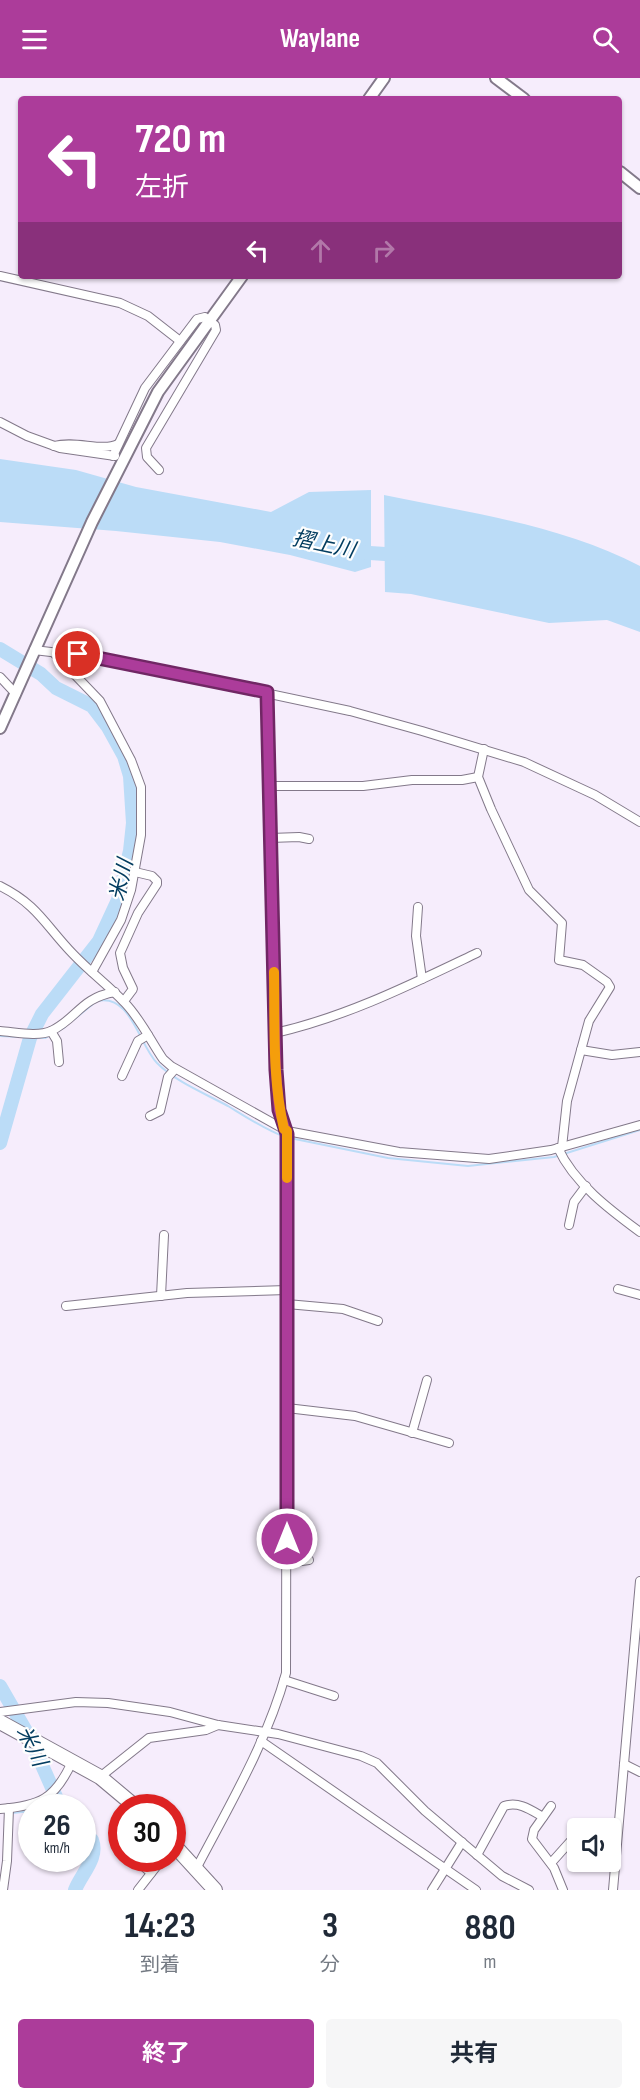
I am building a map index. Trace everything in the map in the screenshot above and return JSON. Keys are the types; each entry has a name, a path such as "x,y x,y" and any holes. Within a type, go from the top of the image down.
{"highway":[{"path":"3,1715 30,1739 100,1777 120,1794"},
{"path":"186,1859 215,1890"}],"street":[{"path":"371,96 384,78"},
{"path":"496,78 520,96"},
{"path":"622,174 640,188"},
{"path":"0,276 120,303 148,316 180,341"},
{"path":"0,728 118,460 158,392 240,279"},
{"path":"118,460 118,444 145,388 197,319 202,317 215,325 216,330 146,448 147,457 159,470"},
{"path":"0,422 54,446 118,460"},
{"path":"54,446 71,443 106,447 118,444"},
{"path":"34,651 101,658 350,711 524,762 595,795 640,822"},
{"path":"54,653 100,701 137,775 142,804 139,855 135,872 120,920 91,971"},
{"path":"0,677 16,694"},
{"path":"196,1869 261,1741 284,1680 288,1647 286,1134 277,1089 267,692"},
{"path":"484,749 478,777 490,809 529,890 562,923 559,960 583,965 607,982 610,987 589,1021 567,1101 559,1149 564,1160 586,1186 640,1232"},
{"path":"268,786 363,786 412,780 462,780 478,777"},
{"path":"270,838 309,839"},
{"path":"124,1001 133,989 123,968 120,953 138,913 157,884 157,880 152,876 135,872"},
{"path":"0,886 20,896 42,916 56,936 76,957 124,1001 144,1037 172,1072 286,1134 442,1157 489,1159 559,1149 640,1125"},
{"path":"418,907 416,936 422,979"},
{"path":"275,1033 305,1026 347,1011 477,953"},
{"path":"0,1031 53,1033 91,999 115,992"},
{"path":"53,1033 58,1047 59,1062"},
{"path":"122,1076 144,1037"},
{"path":"581,1050 624,1056 640,1052"},
{"path":"150,1116 160,1111 172,1072"},
{"path":"569,1225 574,1202 586,1186"},
{"path":"161,1296 164,1235"},
{"path":"618,1289 640,1295"},
{"path":"66,1306 187,1293 287,1290"},
{"path":"287,1304 343,1309 378,1321"},
{"path":"412,1432 427,1380"},
{"path":"287,1408 355,1416 449,1443"},
{"path":"287,1563 309,1560"},
{"path":"614,1890 640,1581"},
{"path":"284,1680 334,1696"},
{"path":"3,1715 20,1708 76,1702 108,1703 170,1712 218,1725 265,1731 361,1756 377,1763 399,1787 510,1882 529,1890"},
{"path":"100,1777 149,1738 206,1730 218,1725"},
{"path":"261,1741 476,1890"},
{"path":"3,1890 7,1861 6,1811 40,1803 58,1787 72,1762"},
{"path":"624,1764 640,1772"},
{"path":"477,1855 504,1806 522,1806 543,1817"},
{"path":"551,1806 534,1830 532,1839 551,1863 563,1890"},
{"path":"432,1890 462,1842"},
{"path":"551,1863 567,1846"},
{"path":"138,1890 151,1873"}],"water":[{"path":"0,459 76,470 136,487 271,512 309,492 371,490 371,567 355,572 290,555 220,542 0,522"},
{"path":"384,495 547,530 610,552 640,566 640,632 607,620 549,623 411,594 385,592"}],"waterway":[{"name":"摺上川","path":"355,552 385,554 401,552"},
{"name":"米川","path":"0,649 41,674 56,688 92,706 108,727 124,756 130,776 133,823 130,851 118,900 99,941 42,1014 30,1038 0,1143"},
{"path":"97,1001 109,1001 126,1012 151,1055 173,1076 262,1127 285,1137"},
{"path":"72,1021 93,1004"},
{"name":"米川","path":"0,1036 45,1038 65,1027"},
{"path":"290,1138 388,1158 468,1166 554,1157 640,1130"},
{"name":"米川","path":"0,1686 30,1738 55,1794"},
{"path":"12,1813 18,1812"},
{"name":"米川","path":"75,1890 85,1872"}],"slow traffic":[{"path":"274,972 277,1089 279,1110 284,1129 287,1131 287,1178"}],"route":[{"path":"78,654 267,692 276,1070 279,1110 284,1129 287,1131 287,1539"}]}
